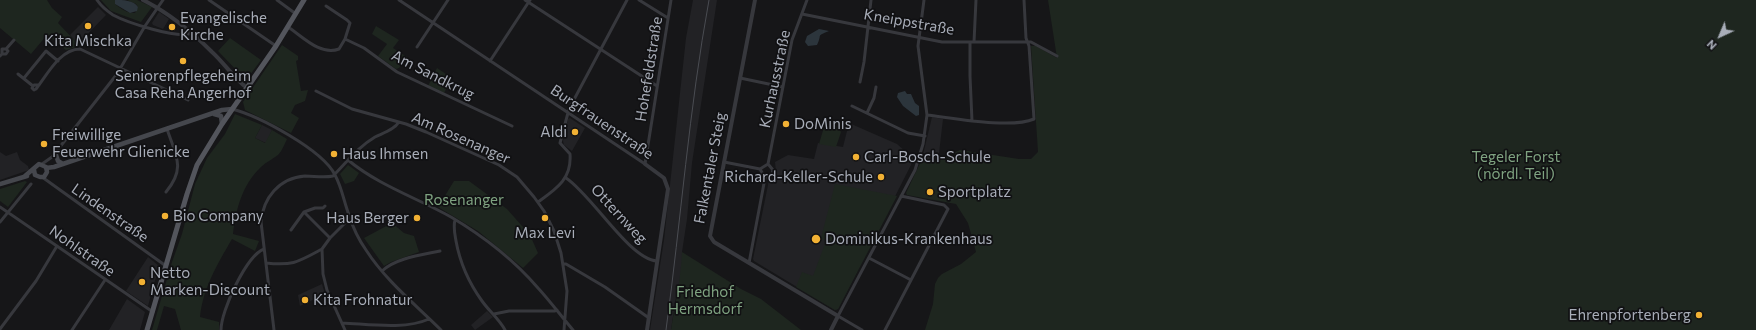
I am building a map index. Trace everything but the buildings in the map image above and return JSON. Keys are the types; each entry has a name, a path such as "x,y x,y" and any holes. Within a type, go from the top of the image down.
{"main road":[{"path":"148,330 191,180 201,158 232,108 276,46 304,0"},
{"path":"35,172 36,166 45,168 54,167 232,108"},
{"path":"213,114 221,116 222,124"},
{"path":"55,152 58,161 63,164"},
{"path":"35,172 42,177 45,168"},
{"path":"0,184 35,172"}],"street":[{"path":"97,0 114,16 177,35 186,36 192,33"},
{"path":"143,0 158,8 192,33 247,88"},
{"path":"45,168 55,152 121,68 145,26 163,0"},
{"path":"209,0 276,46"},
{"path":"277,0 296,14"},
{"name":"Burgfrauenstraße","path":"399,0 661,176 668,186 668,200 647,330"},
{"path":"416,47 448,0"},
{"path":"525,0 530,1 600,50 657,86"},
{"path":"538,202 558,187 566,178 570,169 570,154 560,142 567,113 627,0"},
{"path":"639,0 668,18"},
{"name":"Hohefeldstraße","path":"644,164 671,0"},
{"name":"Falkentaler Steig","path":"755,0 710,236 714,242 862,330"},
{"name":"Kurhausstraße","path":"749,263 765,178 772,174 773,170 768,164 792,40 807,0"},
{"path":"860,82 864,62 871,0"},
{"path":"831,330 917,164 925,136 927,115 918,52 918,36 924,0"},
{"path":"972,121 970,76 976,0"},
{"path":"927,115 1000,123 1034,119 1024,0"},
{"path":"490,61 530,1"},
{"path":"288,27 313,45 333,50 338,49 350,25 349,22 326,6"},
{"name":"Kneippstraße","path":"802,14 942,42 1027,42 1033,43 1057,56"},
{"name":"Am Sandkrug","path":"344,39 364,48 397,72 512,126"},
{"path":"5,48 14,40"},
{"path":"0,44 8,53 1,55"},
{"path":"18,74 33,86 34,90 65,53 75,49 80,49 188,100"},
{"path":"24,78 46,51 58,61"},
{"path":"740,78 783,87"},
{"path":"867,113 874,98 876,87"},
{"name":"Am Rosenanger","path":"316,91 352,109 399,122 426,132 507,169 523,184 538,202 554,232 564,264 567,291 564,330"},
{"path":"852,106 908,133 925,136"},
{"path":"232,108 297,140 325,161 335,174 342,189 350,218 362,244 382,271 441,330"},
{"path":"274,330 261,216 266,200 275,189 297,177 332,177 365,144 394,128 399,122"},
{"path":"166,192 176,178 178,170 177,157 168,129"},
{"path":"348,160 380,181 456,220 489,243 538,287 572,330"},
{"path":"724,162 760,170 765,178"},
{"path":"760,170 768,164"},
{"name":"Lindenstraße","path":"42,177 166,266"},
{"name":"Otternweg","path":"566,178 590,200 636,250 648,260 657,261"},
{"path":"0,222 31,184"},
{"path":"884,330 948,209 944,205 901,196"},
{"path":"291,230 304,212 325,206"},
{"name":"Nohlstraße","path":"0,207 153,312"},
{"path":"304,212 330,238"},
{"path":"266,263 286,265 303,261 322,249 330,238 350,218"},
{"path":"456,220 454,227 456,243 465,272 482,301 494,314 504,330"},
{"path":"0,329 36,281 57,246"},
{"path":"220,330 224,311 241,274 254,258 264,249"},
{"path":"322,249 325,282 345,330"},
{"path":"382,271 387,267 401,261 440,251"},
{"path":"869,258 911,280"},
{"path":"564,264 605,287 649,318"},
{"path":"72,330 105,280"},
{"path":"494,314 509,311 557,310"},
{"path":"342,323 394,326 424,322 430,319"}],"shaded area":[{"path":"115,0 134,3 138,7 137,11 130,13 115,4"},
{"path":"693,0 717,0 692,163 687,219 682,252 682,274 677,290 671,330 650,330 664,240 686,38"},
{"name":"Kita Mischka","path":"98,7 106,15 78,44 70,35"},
{"path":"159,12 169,19 163,29 153,25 152,23"},
{"path":"819,29 829,31 820,36 817,45 808,46 805,42 807,36"},
{"path":"905,91 907,94 911,94 915,103 919,106 919,115 916,116 903,106 897,97 898,93"},
{"path":"932,117 943,119 938,162 922,159"},
{"path":"570,118 585,128 572,151 564,145 563,141 568,119"},
{"name":"Dominikus-Krankenhaus","path":"849,123 897,144 914,159 838,309 835,310 753,259 769,180 775,176 776,172 775,162 788,155 814,159 818,143 843,147"},
{"path":"262,125 272,130 266,143 255,138"},
{"path":"0,152 6,156 17,152 20,160 28,166 29,170 0,180"},
{"path":"148,257 159,266 148,306 126,291"},
{"name":"Kita Frohnatur","path":"322,284 325,294 300,306 298,295"},
{"path":"127,299 145,312 140,330 109,330"},
{"path":"487,311 493,317 475,330 471,325"}],"green space":[{"path":"0,0 47,0 52,8 62,17 58,23 80,46 66,50 47,35 31,54 0,28"},
{"path":"101,0 115,0 115,4 117,6 130,13 135,13 138,7 136,4 127,0 137,0 152,7 141,22 111,11"},
{"name":"Tegeler Forst (nördl. Teil)","path":"1048,0 1756,0 1756,330 925,330 933,304 935,284 938,278 942,274 961,264 976,252 968,223 956,204 907,195 906,193 922,159 938,162 939,160 960,150 1019,159 1031,159 1038,152 1031,46 1036,46 1057,58"},
{"path":"376,26 399,40 393,48 407,57 399,68 396,69 378,56 387,44 372,34"},
{"path":"230,38 261,60 247,79 243,77 218,51"},
{"path":"282,45 298,56 298,60 296,61 301,91 308,90 305,101 295,105 291,113 299,118 291,133 245,110 243,102"},
{"path":"437,68 452,78 444,93 428,86"},
{"path":"235,114 262,125 255,138 265,143 272,130 287,139 278,155 263,165 254,174 241,198 238,207 233,234 259,241 255,251 232,239 207,286 200,317 219,322 219,330 181,330 175,309 164,306 157,330 152,330 182,234 195,184 207,158 225,134"},
{"path":"827,124 837,126 841,132 836,147 819,144 824,127"},
{"path":"348,165 359,173 354,181 345,184 340,174"},
{"path":"25,181 27,182 8,207 0,201 0,189"},
{"name":"Rosenanger","path":"454,181 469,181 507,209 530,235 538,253 523,268 478,231 438,207"},
{"path":"835,184 897,196 838,309 835,310 796,287 802,272 813,276 826,241 821,238"},
{"path":"392,223 404,233 414,236 419,252 384,266 364,238"},
{"name":"Friedhof Hermsdorf","path":"682,252 741,289 761,299 801,330 671,330 679,282"}],"tram line":[{"path":"666,330 696,82 709,0"}],"place":[{"name":"Kita Mischka","path":"88,26"},
{"name":"Evangelische Kirche","path":"172,27"},
{"name":"Seniorenpflegeheim Casa Reha Angerhof","path":"183,61"},
{"name":"DoMinis","path":"786,124"},
{"name":"Aldi","path":"575,132"},
{"name":"Freiwillige Feuerwehr Glienicke","path":"44,144"},
{"name":"Haus Ihmsen","path":"334,154"},
{"name":"Carl-Bosch-Schule","path":"856,157"},
{"name":"Richard-Keller-Schule","path":"881,177"},
{"name":"Sportplatz","path":"930,192"},
{"name":"Bio Company","path":"165,216"},
{"name":"Haus Berger","path":"417,218"},
{"name":"Max Levi","path":"545,218"},
{"name":"Dominikus-Krankenhaus","path":"816,239"},
{"name":"Netto Marken-Discount","path":"142,282"},
{"name":"Kita Frohnatur","path":"305,300"},
{"name":"Ehrenpfortenberg","path":"1699,315"}]}
